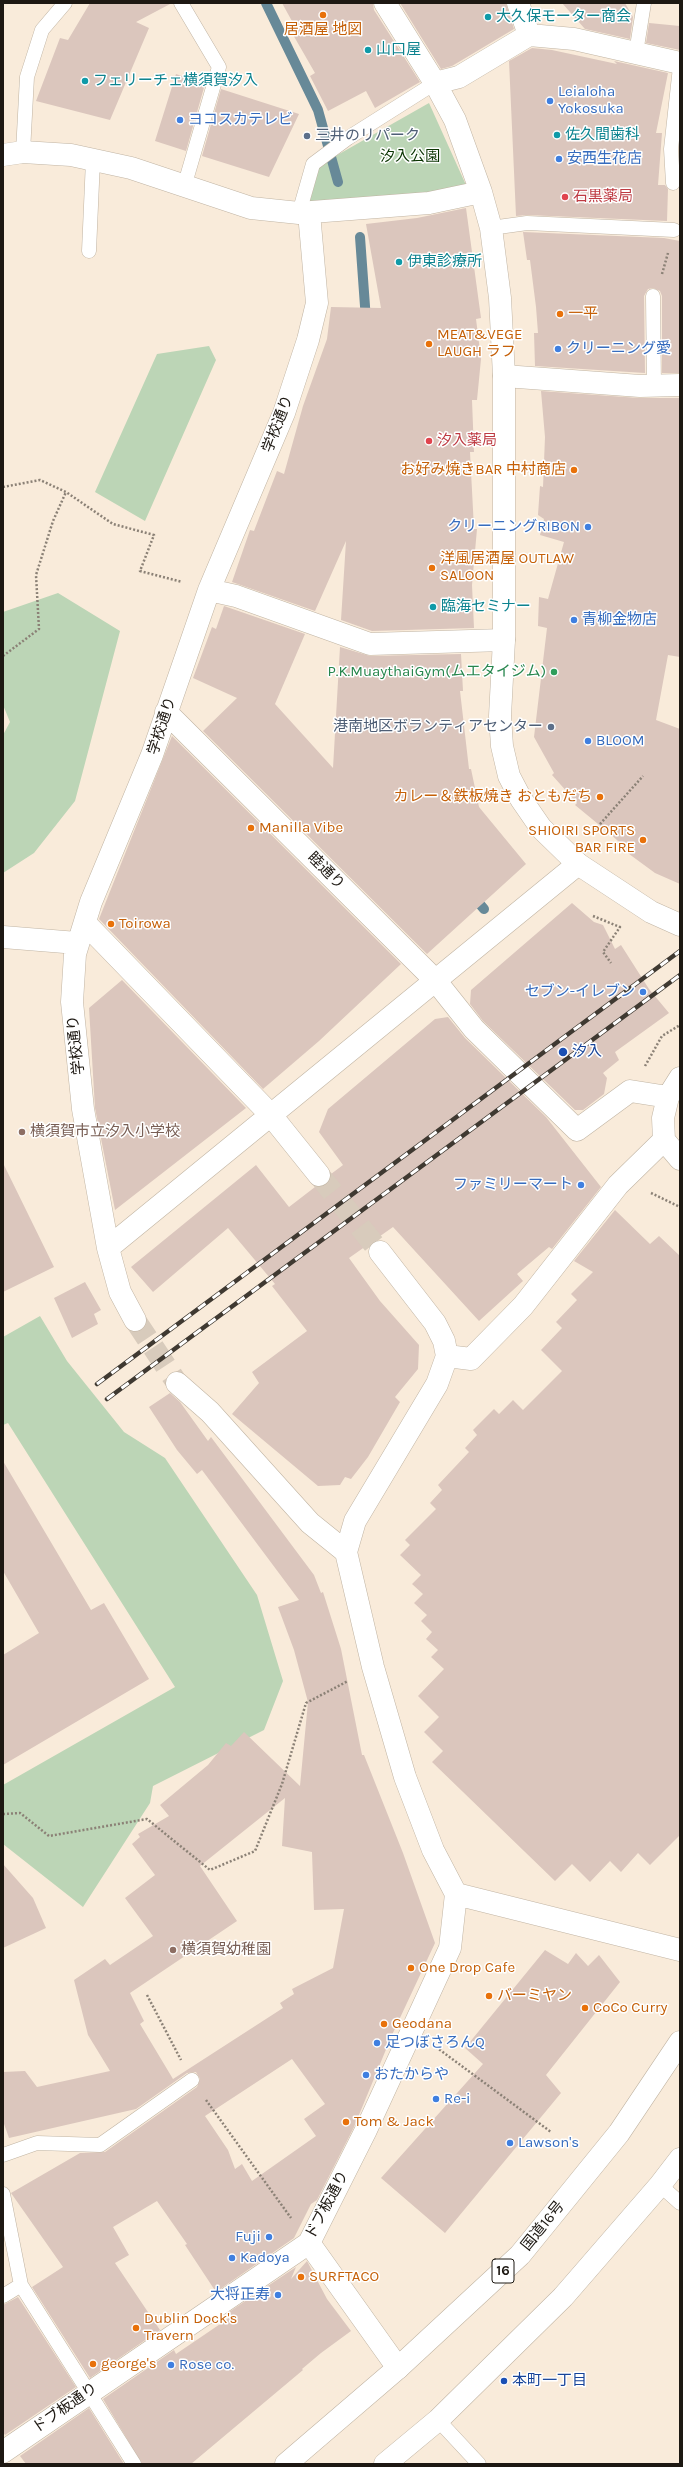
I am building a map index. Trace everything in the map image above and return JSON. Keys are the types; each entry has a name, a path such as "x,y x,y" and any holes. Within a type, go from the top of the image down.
{"main road":[{"path":"385,3 435,83 455,120 481,192 491,228 500,298 504,376 504,640 500,716 502,746 510,776 521,799 541,828 578,864 650,912 680,925"},
{"path":"518,3 529,35"},
{"path":"435,83 459,77 529,35 574,39 680,63"},
{"path":"13,153 71,155 131,168 251,208 304,213 429,203 481,192"},
{"name":"学校通り","path":"135,1320 120,1292 108,1248 83,1109 72,1002 77,943 86,923 90,902 152,755 209,590 284,413 308,340 317,303 304,213"},
{"path":"504,376 654,386 680,385"},
{"path":"209,590 236,596 370,644 504,640"},
{"name":"睦通り","path":"166,712 435,980 474,1029 576,1130 630,1091 668,1097"},
{"path":"108,1248 270,1114 578,864"},
{"path":"86,923 270,1114 319,1175"},
{"path":"3,937 77,943"},
{"path":"680,1078 668,1097 663,1118 664,1140 680,1159"},
{"path":"447,1356 471,1359 523,1306 618,1185 664,1140"},
{"path":"380,1252 435,1323 444,1341 447,1356 438,1384 355,1521 346,1552 374,1667 406,1777 433,1850 456,1894 680,1950"},
{"path":"177,1383 210,1412 310,1523 346,1552"},
{"name":"ドブ板通り","path":"3,2452 87,2392 309,2243 366,2130 450,1948 456,1894"},
{"name":"国道16号","path":"286,2464 398,2368 520,2255 619,2133 680,2042"},
{"path":"385,2464 438,2420 563,2297 660,2185 680,2159"},
{"path":"309,2243 398,2368"}],"lane":[{"path":"13,153 27,77 42,30 65,3"},
{"path":"181,3 218,67 184,186"},
{"path":"636,53 644,3"},
{"path":"673,183 671,149 680,67"},
{"path":"304,213 313,164 348,138 435,83"},
{"path":"89,251 93,160"},
{"path":"491,228 527,223 674,230"},
{"path":"653,296 654,386"},
{"path":"3,2155 37,2143 100,2145 192,2080"},
{"path":"660,2185 680,2203"},
{"path":"3,2194 21,2285 87,2392 134,2464"},
{"path":"3,2296 21,2285"},
{"path":"438,2420 479,2464"}],"path":[{"path":"653,296 660,282 674,230"},
{"path":"3,487 40,480 66,492 113,524 154,535 140,571 209,590"},
{"path":"3,656 39,629 36,576 53,521 66,492"},
{"path":"592,833 644,776"},
{"path":"593,916 620,927 603,952 611,963"},
{"path":"662,1036 680,1025"},
{"path":"3,1814 20,1813 49,1836 147,1819 210,1870 255,1851 282,1784 306,1703 374,1667"},
{"path":"147,1995 192,2080 309,2243"},
{"path":"412,2030 551,2132"}],"green space":[{"name":"汐入公園","path":"429,103 466,185 392,199 308,206 318,166"},
{"path":"209,346 216,360 145,521 95,492 157,354"},
{"path":"58,593 120,631 75,801 34,853 3,873 3,735 10,722 3,705 3,612"},
{"path":"40,1316 67,1361 124,1432 165,1458 257,1595 283,1681 264,1730 153,1786 150,1803 83,1907 3,1844 3,1785 175,1687 8,1423 3,1425 3,1337"}],"building":[{"path":"90,3 172,3 136,22 149,28 110,120 36,101 60,38 68,40"},
{"path":"282,3 373,3 374,10 420,82 375,108 366,91 328,111 310,76 315,73 288,26 293,23"},
{"path":"400,3 506,3 514,29 452,66 441,69"},
{"path":"562,3 625,3 633,17 630,39 585,29"},
{"path":"649,23 680,26 680,50 646,43"},
{"path":"532,48 552,50 617,64 614,61 668,73 656,133 662,133 658,185 665,185 668,189 667,221 527,215 516,216 509,61"},
{"name":"ヨコスカテレビ","path":"176,74 205,84 186,151 155,141"},
{"path":"221,89 299,114 269,177 202,156"},
{"path":"466,208 481,318 476,319 481,359 477,400 472,400 474,452 470,452 474,529 477,529 472,585 474,628 372,631 341,620 346,541 315,611 232,582 250,530 254,531 277,471 284,474 303,406 327,339 331,307 381,308 366,224 417,218"},
{"path":"523,232 664,238 680,241 680,373 662,373 662,296 660,291 653,288 648,289 644,296 645,373 535,366 534,333 538,333 536,307 530,260 527,260"},
{"path":"541,391 639,398 680,398 680,657 668,655 656,720 680,729 680,884 655,873 625,851 627,849 575,805 577,803 552,775 554,773 534,737 547,628 538,626 539,597 548,599 564,542 540,535 544,519 538,515 540,486 543,487 545,437"},
{"path":"224,606 305,634 275,704 333,768 340,647 370,656 461,654 463,691 460,691 469,769 471,769 479,807 526,864 427,954 203,731 237,698 193,678 212,627 216,629"},
{"path":"172,736 401,964 319,1041 263,1089 99,919"},
{"path":"572,903 594,922 603,925 615,949 621,945 649,989 669,1013 615,1052 619,1060 603,1073 607,1078 604,1094 583,1110 575,1110 483,1021 470,1004 471,990"},
{"path":"122,980 246,1108 115,1210 95,1108 89,1008"},
{"path":"448,1017 465,1038 546,1117 601,1187 552,1249 549,1247 517,1274 523,1281 479,1321 393,1227 349,1258 380,1301 419,1345 418,1369 395,1397 400,1402 368,1457 351,1479 345,1477 340,1485 318,1486 232,1414 259,1383 252,1372 307,1331 272,1286 275,1284 228,1228 153,1292 131,1267 256,1165 289,1207 315,1187 326,1185 331,1174 343,1165 319,1132 328,1109 435,1019"},
{"path":"3,1163 54,1267 3,1292"},
{"path":"615,1210 650,1244 659,1236 680,1256 680,1835 650,1865 638,1853 621,1872 610,1861 590,1882 572,1864 555,1881 432,1762 443,1751 424,1732 439,1717 418,1696 444,1669 431,1657 438,1650 426,1639 432,1632 421,1621 427,1615 414,1603 423,1594 412,1584 421,1575 400,1555 410,1545 405,1540 436,1509 430,1503 442,1490 438,1485 469,1452 465,1448 477,1435 473,1430 494,1409 499,1414 513,1400 523,1410 562,1371 541,1350 562,1328 556,1322 577,1300 571,1294 593,1272 574,1261"},
{"path":"85,1282 101,1310 94,1314 98,1324 72,1338 54,1298"},
{"path":"170,1393 180,1402 208,1441 211,1437 314,1575 321,1593 323,1592 341,1649 362,1755 364,1755 403,1853 435,1943 392,2035 354,2127 317,2200 311,2204 294,2238 216,2292 185,2245 187,2244 157,2201 113,2227 129,2255 115,2263 160,2330 90,2378 32,2287 63,2267 11,2193 80,2153 105,2152 197,2087 200,2079 196,2072 187,2073 136,2109 9,2138 3,2121 3,2072 25,2071 37,2087 110,2071 88,2035 74,1980 105,1959 110,1965 153,1936 125,1898 155,1875 132,1844 140,1837 138,1834 169,1816 160,1805 208,1765 226,1743 231,1746 244,1732 300,1786 308,1702 294,1650 278,1607 299,1600 202,1470 197,1474 177,1450 149,1407","holes":["285,1798 282,1846 312,1852 314,1910 344,1909 333,1968 292,1989 294,1994 280,2003 283,2008 173,2079 140,2024 144,2021 130,1993 237,1921 200,1866","292,2059 325,2104 304,2119 316,2136 252,2181 242,2164 235,2169 228,2150 205,2116"]},
{"path":"3,1461 91,1610 104,1603 149,1679 3,1765 3,1655 39,1633 3,1571"},
{"path":"3,1864 33,1898 46,1928 3,1948"},
{"path":"545,1950 568,1964 576,1953 588,1966 599,1955 620,1982 546,2075 561,2093 445,2233 381,2178 483,2064 465,2048"},
{"path":"307,2261 327,2299 351,2331 321,2353 302,2369 303,2370 191,2464 142,2464 103,2399 174,2350 176,2354 232,2316 229,2312 296,2267 291,2279"},
{"path":"18,2297 76,2387 5,2435 3,2432 3,2305"},
{"path":"89,2408 124,2464 26,2464 20,2456"}],"waterway":[{"path":"266,3 318,110 338,182"},
{"path":"360,237 366,320"},
{"path":"473,896 484,909"}],"tunnel":[{"path":"319,1175 380,1252"},
{"path":"135,1320 177,1383"}],"railway":[{"path":"97,1384 680,951"},
{"path":"107,1399 680,975"}],"place":[{"name":"居酒屋 地図","path":"323,15"},
{"name":"大久保モーター商会","path":"488,17"},
{"name":"山口屋","path":"368,50"},
{"name":"フェリーチェ横須賀汐入","path":"85,81"},
{"name":"Leialoha Yokosuka","path":"550,101"},
{"name":"ヨコスカテレビ","path":"180,120"},
{"name":"佐久間歯科","path":"557,135"},
{"name":"三井のリパーク","path":"307,136"},
{"name":"安西生花店","path":"559,159"},
{"name":"石黒薬局","path":"565,197"},
{"name":"伊東診療所","path":"399,262"},
{"name":"一平","path":"560,314"},
{"name":"MEAT&VEGE LAUGH ラフ","path":"429,344"},
{"name":"クリーニング愛","path":"558,349"},
{"name":"汐入薬局","path":"429,441"},
{"name":"お好み焼きBAR 中村商店","path":"574,470"},
{"name":"クリーニングRIBON","path":"588,527"},
{"name":"洋風居酒屋 OUTLAW SALOON","path":"432,568"},
{"name":"臨海セミナー","path":"433,607"},
{"name":"青柳金物店","path":"574,620"},
{"name":"P.K.MuaythaiGym(ムエタイジム)","path":"554,672"},
{"name":"港南地区ボランティアセンター","path":"551,727"},
{"name":"BLOOM","path":"588,741"},
{"name":"カレー＆鉄板焼き おともだち","path":"600,797"},
{"name":"Manilla Vibe","path":"251,828"},
{"name":"SHIOIRI SPORTS BAR FIRE","path":"643,840"},
{"name":"Toirowa","path":"111,924"},
{"name":"セブン-イレブン","path":"643,992"},
{"name":"汐入","path":"563,1052"},
{"name":"横須賀市立汐入小学校","path":"22,1132"},
{"name":"ファミリーマート","path":"581,1185"},
{"name":"横須賀幼稚園","path":"173,1950"},
{"name":"One Drop Cafe","path":"411,1968"},
{"name":"バーミヤン","path":"489,1996"},
{"name":"CoCo Curry","path":"585,2008"},
{"name":"Geodana","path":"384,2024"},
{"name":"足つぼさろんQ","path":"377,2043"},
{"name":"おたからや","path":"366,2075"},
{"name":"Re-i","path":"436,2099"},
{"name":"Tom & Jack","path":"346,2122"},
{"name":"Lawson's","path":"510,2143"},
{"name":"Fuji","path":"269,2237"},
{"name":"Kadoya","path":"232,2258"},
{"name":"SURFTACO","path":"301,2277"},
{"name":"大将正寿","path":"278,2295"},
{"name":"Dublin Dock's Travern","path":"136,2328"},
{"name":"george's","path":"93,2364"},
{"name":"Rose co.","path":"171,2365"},
{"name":"本町一丁目","path":"504,2381"}]}
